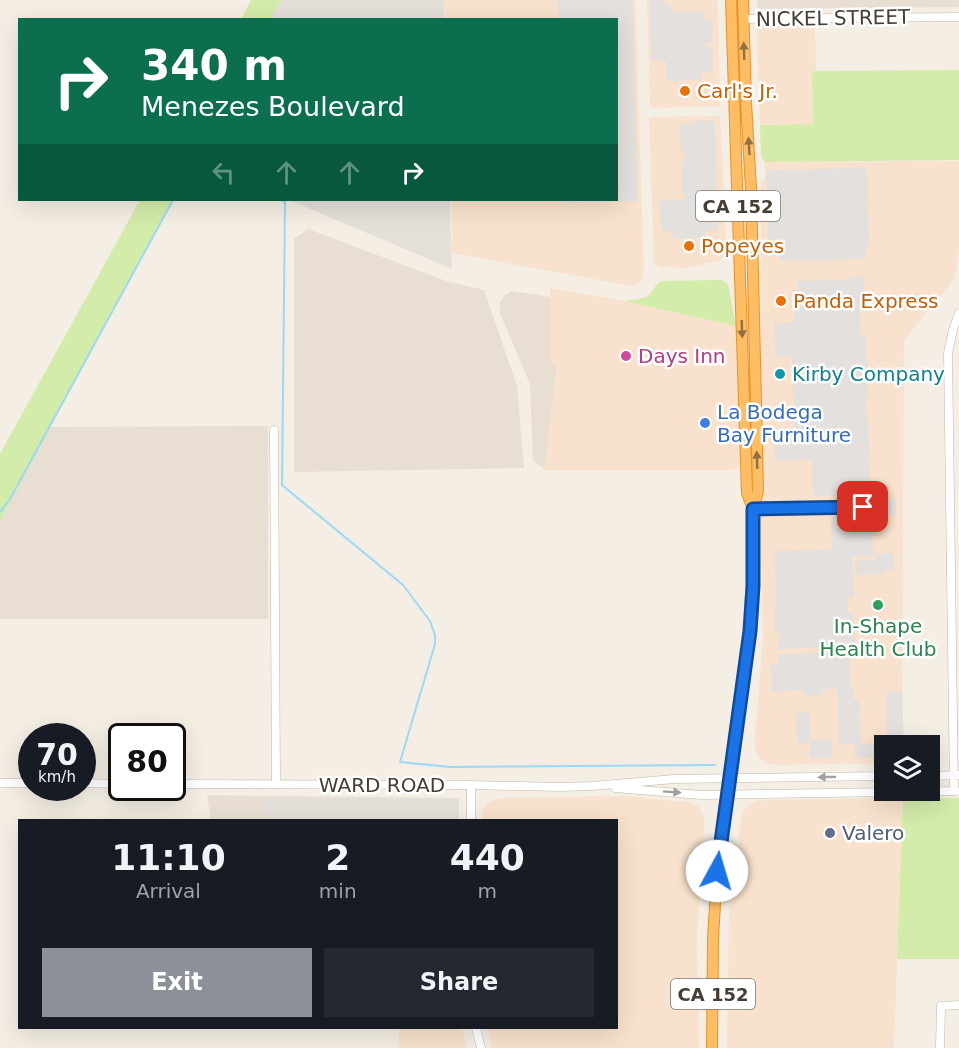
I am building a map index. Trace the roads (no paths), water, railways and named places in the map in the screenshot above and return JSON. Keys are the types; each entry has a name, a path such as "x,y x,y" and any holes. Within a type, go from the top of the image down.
{"highway":[{"name":"CA 152","path":"731,0 747,493 753,509"},
{"name":"CA 152","path":"712,1048 713,939 718,855 750,631 753,586 753,509 758,492 752,236 743,0"}],"street":[{"name":"NICKEL STREET","path":"743,19 959,17"},
{"path":"957,791 948,353 959,313"},
{"path":"948,353 959,353"},
{"path":"274,430 276,784"},
{"path":"753,509 863,507"},
{"path":"940,776 956,775"},
{"name":"WARD ROAD","path":"186,784 560,787 730,777 874,776"},
{"path":"0,783 18,783"},
{"path":"471,785 471,819"},
{"name":"WARD ROAD","path":"592,786 701,795 957,791"},
{"path":"940,1048 941,1006 959,1005"},
{"path":"476,1029 481,1048"}],"waterway":[{"path":"0,512 10,499 172,201"},
{"path":"282,201 285,202 282,485 403,585 430,621 435,635 435,644 400,762 450,767 715,765"}],"place":[{"name":"Carl's Jr.","path":"685,91"},
{"name":"Popeyes","path":"689,246"},
{"name":"Panda Express","path":"781,301"},
{"name":"Days Inn","path":"626,356"},
{"name":"Kirby Company","path":"780,374"},
{"name":"La Bodega Bay Furniture","path":"705,423"},
{"name":"In-Shape Health Club","path":"878,605"},
{"name":"Valero","path":"830,833"}]}
